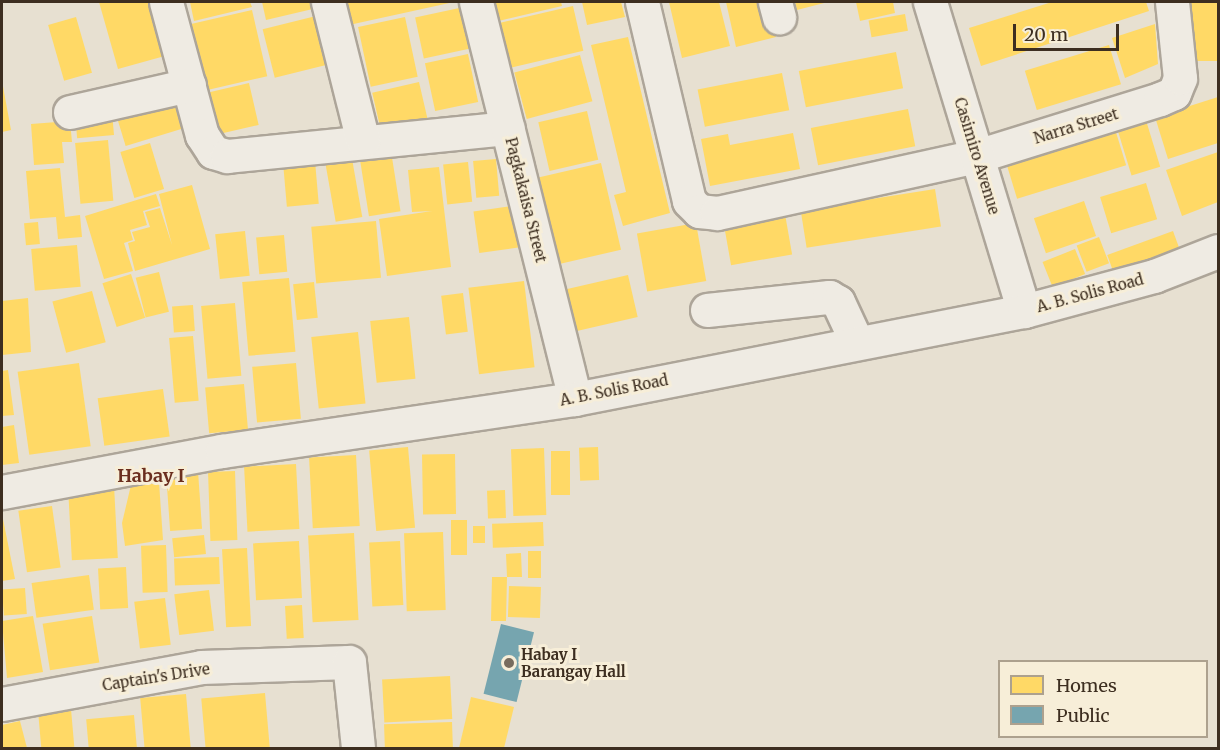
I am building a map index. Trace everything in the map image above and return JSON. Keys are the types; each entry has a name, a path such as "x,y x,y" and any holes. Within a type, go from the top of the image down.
{"street":[{"path":"166,2 202,135 213,152 227,156 508,128"},
{"path":"328,2 363,141"},
{"name":"Pagkakaisa Street","path":"476,2 575,399"},
{"name":"Narra Street","path":"642,2 685,184 699,211 717,213 977,156 1174,93 1180,78 1172,2"},
{"name":"Casimiro Avenue","path":"930,2 1024,311"},
{"path":"70,112 189,85"},
{"name":"A. B. Solis Road","path":"2,492 222,451 575,399 1024,311 1154,276 1218,250"},
{"path":"707,310 829,297 838,302 857,343"},
{"name":"Captain's Drive","path":"2,704 201,667 349,662 358,748"}],"building: Homes":[{"path":"99,2 158,2 172,54 118,69"},
{"path":"190,2 250,2 252,7 194,21"},
{"path":"262,2 316,2 317,8 266,20"},
{"path":"344,2 454,2 349,25"},
{"path":"490,2 561,2 562,6 494,22"},
{"path":"582,2 621,2 625,17 587,25"},
{"path":"669,2 719,2 730,46 682,58"},
{"path":"726,2 768,2 776,37 736,47"},
{"path":"795,2 828,2 797,10"},
{"path":"856,2 893,2 895,13 860,21"},
{"path":"1052,2 1146,2 1149,11 981,66 969,28"},
{"path":"1190,2 1218,2 1218,61 1190,61"},
{"path":"573,6 583,51 508,68 498,23"},
{"path":"464,7 473,48 424,58 415,17"},
{"path":"252,10 267,76 202,91 187,25"},
{"path":"905,14 908,31 872,37 869,20"},
{"path":"316,16 328,65 275,78 263,29"},
{"path":"76,17 92,73 64,81 48,25"},
{"path":"405,17 418,77 371,87 358,27"},
{"path":"1155,24 1158,64 1125,78 1112,38"},
{"path":"628,37 670,213 623,226 614,195 626,192 591,45"},
{"path":"1109,45 1121,84 1037,110 1025,71"},
{"path":"896,52 903,88 806,107 799,71"},
{"path":"468,54 478,102 435,111 425,63"},
{"path":"580,55 592,101 527,119 514,73"},
{"path":"782,73 789,110 705,127 698,89"},
{"path":"2,81 11,130 2,132"},
{"path":"419,82 429,125 382,136 372,93"},
{"path":"249,83 259,125 216,135 206,93"},
{"path":"1218,97 1218,143 1168,159 1155,117"},
{"path":"173,99 182,129 126,146 117,116"},
{"path":"908,109 915,146 818,165 811,128"},
{"path":"587,111 598,160 550,171 538,122"},
{"path":"112,112 114,135 77,138 75,115"},
{"path":"1145,117 1160,167 1132,175 1116,126"},
{"path":"70,121 72,142 62,142 64,163 34,165 31,124"},
{"path":"1115,129 1126,165 1017,199 1006,162"},
{"path":"793,133 800,169 710,186 701,139 728,134 730,145"},
{"path":"108,140 113,201 80,204 75,143"},
{"path":"150,143 164,189 134,198 120,152"},
{"path":"391,151 401,211 369,216 359,156"},
{"path":"1218,152 1218,202 1182,216 1166,170"},
{"path":"351,153 362,217 336,222 324,158"},
{"path":"496,159 499,196 476,198 473,161"},
{"path":"315,161 319,204 287,207 283,164"},
{"path":"468,162 472,202 447,204 443,165"},
{"path":"601,163 621,250 552,266 532,179"},
{"path":"439,167 451,267 387,276 379,219 432,211 412,212 408,170"},
{"path":"60,168 65,217 80,215 82,237 58,239 56,217 30,219 26,171"},
{"path":"1146,183 1157,219 1111,233 1100,197"},
{"path":"192,185 210,249 135,271 128,243 135,241 132,232 150,227 145,212 160,208 172,245 159,194"},
{"path":"935,189 941,227 807,248 801,210"},
{"path":"156,194 160,206 143,211 147,225 130,230 133,240 124,243 133,271 104,279 85,216"},
{"path":"1084,201 1096,236 1046,253 1034,218"},
{"path":"519,205 525,247 479,253 473,211"},
{"path":"785,214 792,254 731,265 724,225"},
{"path":"376,221 381,278 316,283 311,227"},
{"path":"38,222 40,244 26,245 24,223"},
{"path":"696,223 706,281 647,292 637,233"},
{"path":"245,231 250,276 220,279 215,234"},
{"path":"1173,231 1183,259 1117,283 1107,255"},
{"path":"284,235 287,272 259,274 256,237"},
{"path":"1099,237 1109,263 1087,272 1077,246"},
{"path":"77,245 81,287 35,291 31,249"},
{"path":"1075,249 1085,274 1053,287 1043,262"},
{"path":"159,272 169,312 146,318 136,278"},
{"path":"131,274 145,318 117,327 102,283"},
{"path":"628,275 638,317 570,332 561,291"},
{"path":"289,278 295,352 249,356 242,282"},
{"path":"524,281 535,367 479,374 468,288"},
{"path":"314,282 318,318 297,320 293,284"},
{"path":"92,291 106,342 66,353 52,302"},
{"path":"463,293 468,332 446,334 441,296"},
{"path":"28,298 31,352 2,355 2,301"},
{"path":"235,303 241,376 207,379 201,306"},
{"path":"193,305 195,331 174,332 172,306"},
{"path":"409,317 415,379 377,383 370,321"},
{"path":"358,332 366,404 319,409 311,337"},
{"path":"193,336 199,401 175,403 169,338"},
{"path":"79,363 91,446 29,455 18,372"},
{"path":"296,363 301,419 257,423 252,367"},
{"path":"8,370 14,415 2,416 2,371"},
{"path":"244,384 248,430 209,433 205,387"},
{"path":"163,389 170,437 104,446 98,398"},
{"path":"14,425 19,463 2,465 2,427"},
{"path":"408,447 415,528 376,531 369,450"},
{"path":"598,447 599,480 580,481 579,448"},
{"path":"544,448 546,515 513,516 511,449"},
{"path":"551,451 570,451 570,495 551,495"},
{"path":"455,454 456,514 423,515 422,455"},
{"path":"356,455 360,526 313,528 309,457"},
{"path":"296,464 299,529 247,532 244,467"},
{"path":"198,471 202,529 170,531 166,473"},
{"path":"235,471 237,540 210,541 208,472"},
{"path":"159,482 163,540 125,546 122,523 131,485"},
{"path":"114,485 118,558 72,560 68,487"},
{"path":"505,490 506,518 488,519 487,491"},
{"path":"52,506 61,567 27,572 18,511"},
{"path":"2,514 15,579 2,581"},
{"path":"451,520 467,520 467,555 451,555"},
{"path":"543,522 544,546 493,548 492,524"},
{"path":"473,526 485,526 485,543 473,543"},
{"path":"443,532 446,610 407,611 404,533"},
{"path":"354,533 359,620 313,622 308,535"},
{"path":"204,535 206,554 174,557 172,538"},
{"path":"299,541 302,598 256,600 253,543"},
{"path":"400,541 403,605 372,607 369,543"},
{"path":"166,545 168,592 143,593 141,546"},
{"path":"247,548 251,626 226,627 222,549"},
{"path":"528,551 541,551 541,578 528,578"},
{"path":"521,553 522,577 507,577 506,554"},
{"path":"219,557 220,584 175,586 174,559"},
{"path":"126,567 128,608 100,609 98,568"},
{"path":"89,575 94,610 36,618 32,583"},
{"path":"492,577 507,577 506,621 491,621"},
{"path":"509,586 541,587 540,618 508,617"},
{"path":"25,588 27,614 4,616 2,590"},
{"path":"209,590 214,631 179,635 174,594"},
{"path":"165,598 171,645 140,648 134,602"},
{"path":"302,605 304,638 287,639 285,606"},
{"path":"33,616 43,672 7,678 2,621"},
{"path":"92,616 99,662 50,670 43,624"},
{"path":"450,676 452,719 384,722 382,680"},
{"path":"265,693 270,748 206,748 201,699"},
{"path":"186,694 191,748 145,748 140,698"},
{"path":"471,697 514,707 504,748 459,748"},
{"path":"71,709 74,747 41,748 38,712"},
{"path":"134,715 137,748 89,748 86,719"},
{"path":"20,721 27,748 2,748 2,725"},
{"path":"452,722 453,748 385,748 384,724"}],"building: Public":[{"name":"Habay I Barangay Hall","path":"501,624 534,632 517,702 484,694"}],"place":[{"name":"Habay I Barangay Hall","path":"509,663"}],"district":[{"name":"Habay I","path":"151,476"}]}
